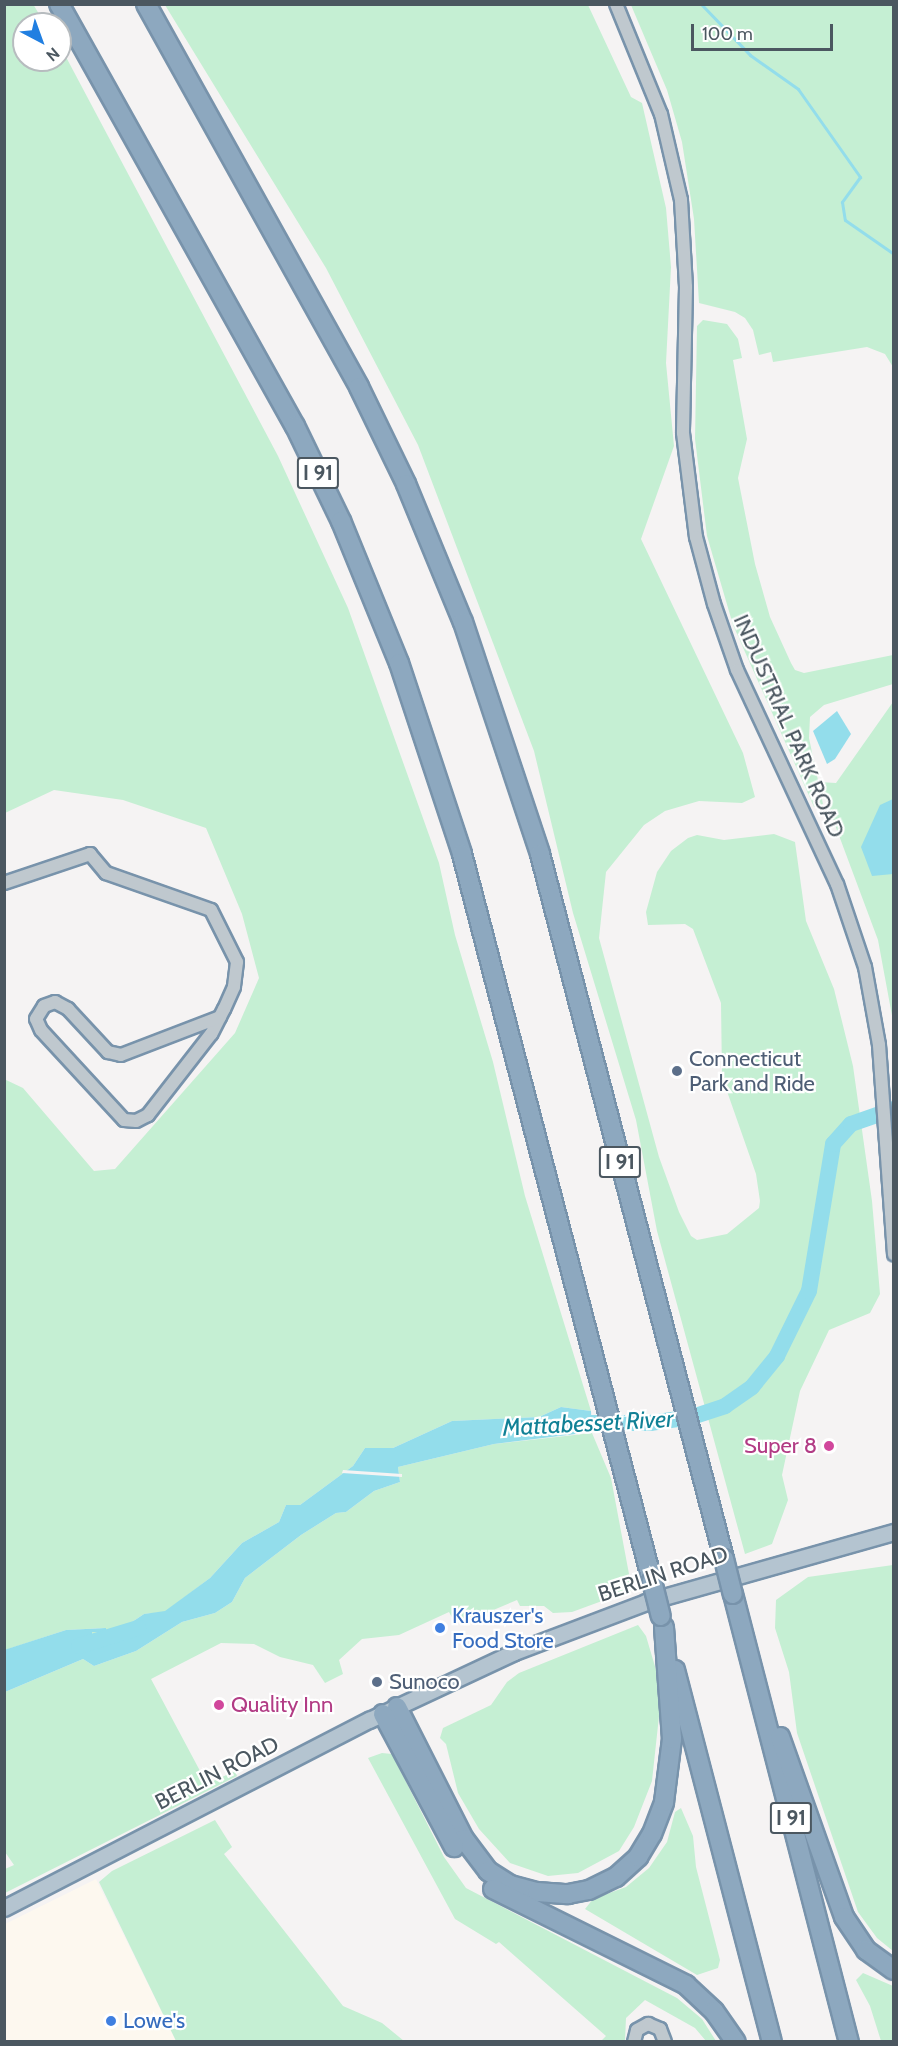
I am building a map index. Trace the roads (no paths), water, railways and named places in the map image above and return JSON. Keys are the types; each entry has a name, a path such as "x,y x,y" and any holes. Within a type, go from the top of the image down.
{"highway":[{"name":"I 91","path":"59,4 260,357 326,489 386,628 423,729 462,854 772,2042"},
{"name":"I 91","path":"146,4 359,387 406,484 464,622 540,854 849,2042"},
{"path":"390,1711 464,1839 488,1871 510,1885 537,1892 567,1894 589,1890 633,1863 649,1840 664,1802 672,1739 663,1621"},
{"path":"753,1670 793,1770 844,1917 866,1950 894,1970"},
{"path":"390,1711 452,1842 479,1879 686,1985 714,2011 736,2042"}],"main road":[{"name":"BERLIN ROAD","path":"4,1908 390,1711 514,1652 603,1617 733,1575 894,1532"}],"street":[{"name":"INDUSTRIAL PARK ROAD","path":"616,4 661,114 681,200 686,287 683,433 690,502 704,570 737,670 853,926 870,986 882,1082 894,1254"},
{"path":"4,884 90,854 106,873 211,910 237,962 234,987 220,1017 211,1034 148,1114 136,1121 124,1120 41,1030 36,1019 44,1006 55,1002 68,1009 108,1052 121,1055 220,1017"},
{"path":"634,2042 637,2030 648,2024 660,2029 665,2042"}],"water":[{"path":"837,711 851,734 835,759 827,764 813,731"},
{"path":"893,799 893,874 872,876 861,847 880,805"},
{"path":"561,1407 591,1411 592,1432 494,1444 398,1467 400,1482 374,1491 346,1512 336,1513 301,1535 245,1578 232,1602 215,1613 182,1622 136,1651 94,1666 83,1659 5,1692 4,1650 66,1630 106,1628 106,1632 92,1632 93,1640 105,1640 144,1614 165,1611 210,1578 242,1543 279,1522 286,1505 300,1505 353,1466 365,1448 393,1448 452,1421 539,1417"}],"waterway":[{"path":"701,4 750,55 798,89 860,177 842,202 845,220 894,254"},
{"name":"Mattabesset River","path":"571,1423 650,1423 692,1417 725,1406 752,1387 777,1356 809,1291 833,1144 851,1124 894,1109"},
{"name":"Mattabesset River","path":"79,1646 138,1628"}],"place":[{"name":"Connecticut Park and Ride","path":"677,1071"},
{"name":"Super 8","path":"829,1446"},
{"name":"Krauszer's Food Store","path":"440,1628"},
{"name":"Sunoco","path":"377,1682"},
{"name":"Quality Inn","path":"219,1705"},
{"name":"Lowe's","path":"111,2021"}]}
